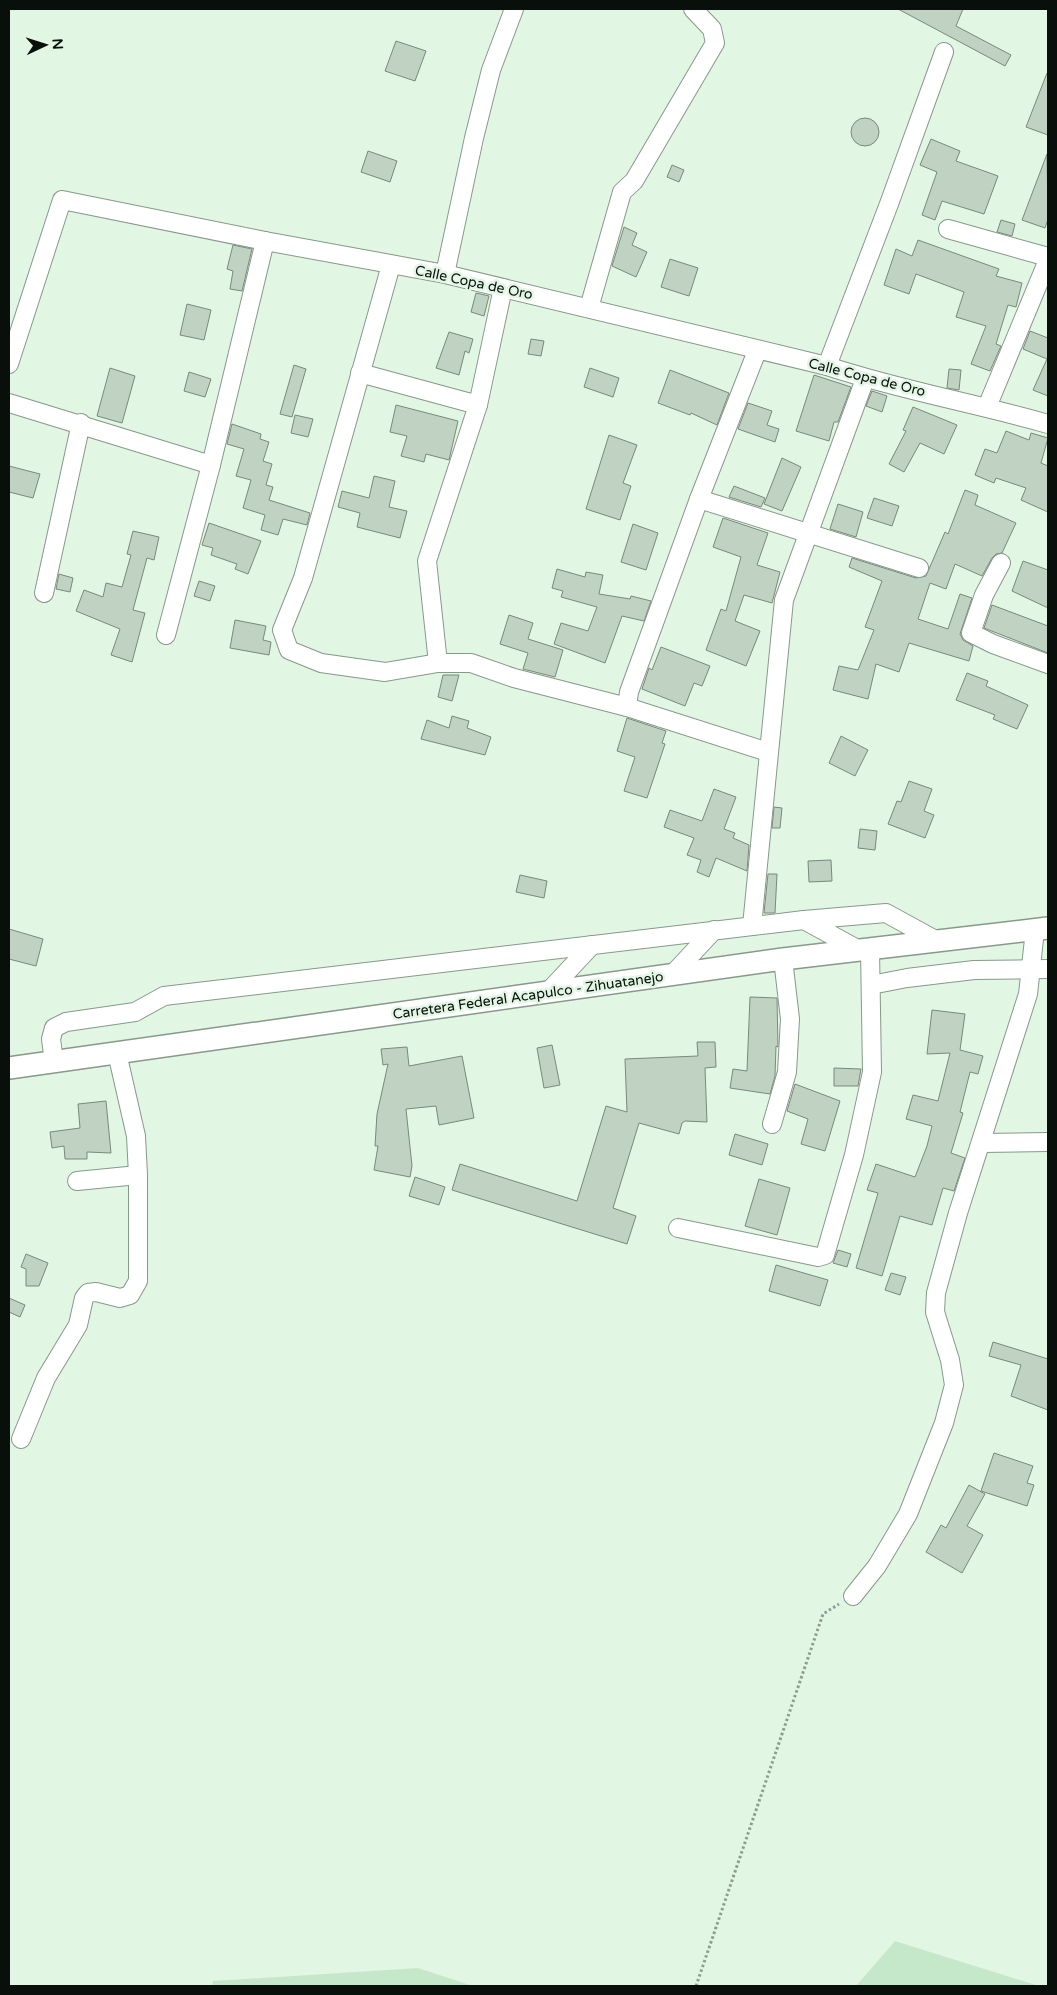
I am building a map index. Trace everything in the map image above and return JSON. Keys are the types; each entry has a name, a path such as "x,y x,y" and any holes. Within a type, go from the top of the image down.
{"main road":[{"name":"Carretera Federal Acapulco - Zihuatanejo","path":"9,1068 783,959 1042,929"}],"street":[{"path":"445,274 489,80 514,9"},
{"path":"589,308 622,192 634,181 715,43 712,29 693,9"},
{"path":"827,366 889,204 944,52"},
{"name":"Calle Copa de Oro","path":"9,364 62,200 265,241 445,274 757,351 827,366 865,379 987,407 1048,424"},
{"path":"948,229 1048,258 987,407"},
{"path":"166,635 211,465 265,241"},
{"path":"391,265 303,578 282,630 289,650 321,663 385,672 438,663 472,663 514,678 627,707 768,752"},
{"path":"438,663 427,561 478,405 503,288"},
{"path":"627,707 629,692 699,499 757,351"},
{"path":"360,373 478,405"},
{"path":"752,926 784,600 865,379"},
{"path":"9,403 82,423 211,465"},
{"path":"44,593 82,423"},
{"path":"699,499 919,568"},
{"path":"1000,564 984,595 971,633 993,644 1048,664"},
{"path":"54,1062 51,1038 54,1028 66,1022 135,1012 164,996 714,930 886,913 938,942"},
{"path":"678,1228 818,1257 825,1255 854,1155 872,1072 871,985 864,950 804,920"},
{"path":"852,1596 877,1566 908,1514 944,1422 954,1385 950,1360 935,1312 936,1293 958,1213 982,1143 1028,994 1030,970 1042,929"},
{"path":"672,975 714,930"},
{"path":"548,992 592,945"},
{"path":"772,1124 787,1072 790,1019 783,959"},
{"path":"871,985 907,978 974,970 1048,969"},
{"path":"20,1439 46,1378 78,1325 84,1298 88,1293 96,1292 120,1298 130,1295 138,1281 136,1136 117,1053"},
{"path":"982,1143 1048,1142"},
{"path":"77,1181 138,1175"}],"path":[{"path":"696,1986 823,1614 852,1596"}],"green space":[{"path":"895,1941 1039,1986 856,1986"},
{"path":"418,1968 473,1986 212,1986 213,1981"}],"building":[{"path":"898,9 963,9 956,26 1011,55 1005,66"},
{"path":"396,41 426,51 415,81 385,71"},
{"path":"1048,73 1048,135 1026,127"},
{"path":"865,118 875,122 879,132 875,142 865,146 855,142 851,132 855,122"},
{"path":"931,139 960,151 956,161 998,176 984,214 942,201 935,220 922,215 937,172 920,165"},
{"path":"368,151 397,161 390,182 361,172"},
{"path":"1047,154 1048,219 1045,228 1022,220"},
{"path":"672,165 684,170 679,182 667,177"},
{"path":"1001,220 1015,224 1012,236 997,232"},
{"path":"624,227 637,233 632,245 647,252 636,277 612,266"},
{"path":"918,240 999,269 996,276 1022,283 1016,307 1008,305 996,344 1001,346 990,371 971,364 986,326 956,317 964,292 916,274 909,294 884,285 896,249 912,256"},
{"path":"233,245 252,249 242,291 230,289 233,271 227,269"},
{"path":"670,259 698,268 689,296 661,287"},
{"path":"476,293 489,296 484,316 471,312"},
{"path":"187,304 211,310 204,340 180,335"},
{"path":"1030,331 1048,338 1048,396 1033,390 1047,359 1023,349"},
{"path":"449,332 473,339 469,353 465,351 459,375 436,368"},
{"path":"531,339 544,341 541,356 528,354"},
{"path":"294,365 306,369 292,417 280,414"},
{"path":"110,368 135,376 122,423 97,416"},
{"path":"590,368 619,378 613,397 584,387"},
{"path":"949,369 961,370 959,390 947,388"},
{"path":"670,370 729,393 717,425 691,413 690,415 658,403"},
{"path":"189,372 211,379 205,397 184,391"},
{"path":"814,375 851,387 838,422 834,422 829,441 796,431"},
{"path":"872,391 887,396 882,412 866,406"},
{"path":"748,403 772,411 767,425 779,429 775,442 738,429"},
{"path":"396,405 458,421 449,460 426,454 424,462 401,456 407,436 390,432"},
{"path":"913,407 957,425 944,454 920,443 904,472 889,464 906,431 903,430"},
{"path":"295,415 313,419 308,437 291,433"},
{"path":"232,424 261,434 260,439 269,442 263,461 272,464 266,485 273,487 269,500 310,513 307,525 283,519 278,535 261,530 265,515 243,508 251,480 236,476 244,449 227,444"},
{"path":"1006,431 1029,440 1031,433 1048,438 1041,463 1048,466 1048,512 1021,500 1026,488 996,478 994,483 975,475 985,449 997,453"},
{"path":"609,435 637,445 623,483 631,486 620,520 586,509"},
{"path":"782,458 801,467 782,511 764,504"},
{"path":"9,466 40,474 33,498 9,492"},
{"path":"374,476 395,481 389,507 407,511 400,538 357,527 360,513 338,507 342,491 369,498"},
{"path":"734,486 765,498 761,507 729,497"},
{"path":"965,490 978,495 975,505 1016,523 1002,553 996,554 992,558 982,576 955,564 946,589 930,583 918,619 948,629 960,594 972,598 960,634 963,640 973,646 969,661 909,643 899,672 876,664 868,699 833,690 839,666 858,670 874,630 865,627 882,581 849,567 852,558 916,578 926,576 945,532 948,534"},
{"path":"874,498 899,506 892,526 867,518"},
{"path":"838,504 863,512 856,537 830,529"},
{"path":"723,518 768,533 757,565 780,572 772,603 744,595 735,621 760,631 746,666 706,650 721,609 726,611 741,557 713,547"},
{"path":"209,523 261,541 248,574 235,569 237,564 211,555 213,548 202,545"},
{"path":"633,524 658,533 646,570 621,562"},
{"path":"133,531 159,537 154,560 147,558 133,610 145,613 132,662 111,655 120,629 76,611 84,590 103,597 106,583 122,587 131,555 127,554"},
{"path":"1023,561 1048,570 1048,608 1012,591"},
{"path":"557,569 585,577 586,572 603,575 599,594 630,599 631,596 651,601 644,621 622,616 605,663 554,644 561,623 588,631 597,607 561,597 563,591 552,588"},
{"path":"59,574 73,578 70,592 56,589"},
{"path":"199,581 215,586 210,601 194,596"},
{"path":"992,605 1048,626 1048,653 984,628"},
{"path":"509,615 533,623 528,639 563,650 555,677 523,669 528,653 500,644"},
{"path":"235,620 266,626 263,640 271,642 269,655 230,648"},
{"path":"661,647 710,666 702,686 694,683 685,706 642,689 649,668 652,670"},
{"path":"967,673 988,681 986,686 1028,705 1017,729 993,719 995,715 956,700"},
{"path":"443,675 459,675 452,701 438,697"},
{"path":"452,716 469,721 467,728 491,737 485,755 421,739 427,720 449,728"},
{"path":"627,718 666,731 662,743 665,744 647,798 624,791 635,757 617,751"},
{"path":"841,736 868,750 855,776 829,763"},
{"path":"909,781 932,789 924,811 934,815 925,838 888,824 897,801 901,802"},
{"path":"714,789 736,797 724,829 735,833 733,838 749,845 747,871 716,858 709,877 697,872 701,860 687,855 694,838 664,827 670,810 702,821"},
{"path":"774,807 782,808 780,828 772,828"},
{"path":"860,829 877,831 875,850 858,848"},
{"path":"831,860 832,881 809,882 808,861"},
{"path":"768,874 777,874 775,913 764,913"},
{"path":"520,875 547,881 544,898 516,892"},
{"path":"9,929 43,939 36,966 9,959"},
{"path":"750,997 777,998 778,1047 776,1046 775,1076 770,1094 730,1088 733,1069 747,1071"},
{"path":"932,1010 965,1014 960,1050 983,1056 978,1074 970,1072 960,1112 963,1113 951,1153 965,1158 954,1191 943,1188 932,1225 900,1216 882,1276 856,1268 878,1193 867,1190 876,1164 915,1177 927,1146 932,1126 906,1119 913,1095 938,1101 950,1053 927,1054"},
{"path":"697,1042 715,1042 716,1067 705,1068 707,1122 685,1121 682,1123 679,1134 639,1123 613,1208 636,1216 627,1244 452,1190 460,1164 577,1201 606,1106 627,1112 625,1059 698,1056"},
{"path":"552,1045 560,1085 544,1088 537,1048"},
{"path":"407,1047 409,1066 462,1056 474,1118 439,1125 436,1106 406,1109 412,1166 410,1177 374,1170 378,1146 375,1146 377,1114 388,1064 383,1065 381,1049"},
{"path":"834,1068 861,1069 858,1086 834,1086"},
{"path":"795,1084 840,1101 825,1151 801,1144 808,1119 787,1111"},
{"path":"106,1101 111,1153 87,1152 87,1159 65,1159 64,1146 52,1148 50,1132 80,1128 78,1104"},
{"path":"735,1134 768,1144 762,1165 729,1155"},
{"path":"415,1177 445,1187 439,1205 409,1196"},
{"path":"759,1179 790,1188 777,1235 745,1226"},
{"path":"838,1250 851,1254 847,1267 833,1263"},
{"path":"26,1254 48,1263 39,1286 26,1286 26,1269 21,1267"},
{"path":"776,1265 828,1280 820,1306 769,1291"},
{"path":"891,1273 906,1277 900,1295 885,1290"},
{"path":"9,1298 25,1305 20,1317 9,1312"},
{"path":"993,1342 1048,1359 1048,1410 1011,1396 1021,1365 989,1356"},
{"path":"994,1453 1033,1466 1027,1483 1034,1485 1027,1506 981,1491"},
{"path":"969,1485 985,1494 967,1526 983,1535 962,1573 926,1552 941,1525 946,1528"}]}
